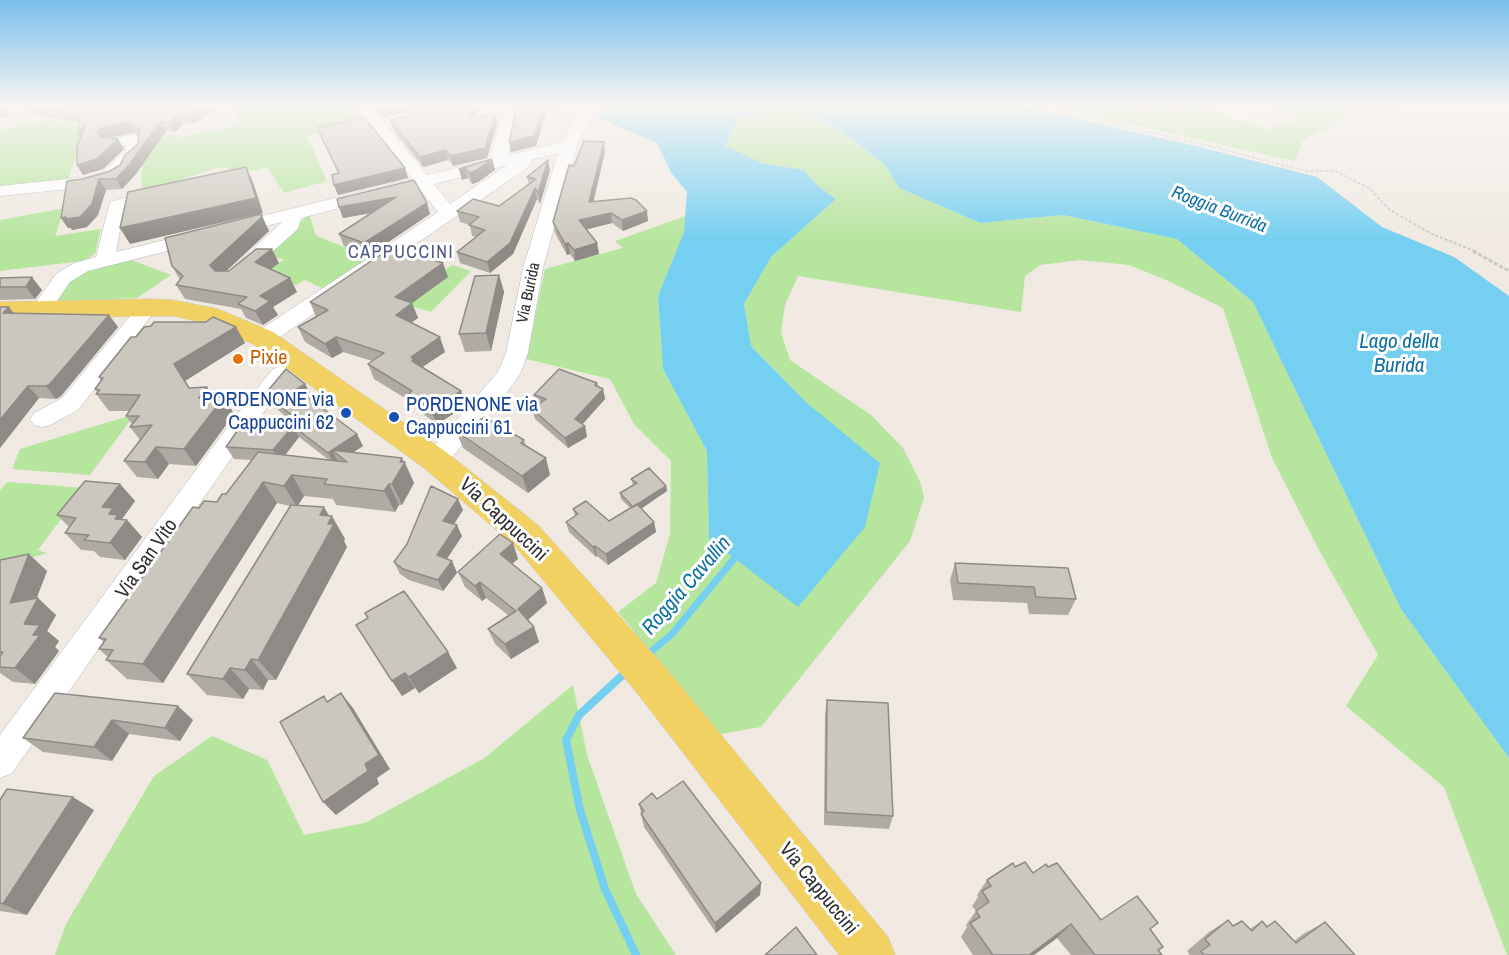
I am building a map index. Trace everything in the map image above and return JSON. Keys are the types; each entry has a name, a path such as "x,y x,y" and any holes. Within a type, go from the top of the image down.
{"main road":[{"name":"Via Cappuccini","path":"0,310 148,307 173,308 208,315 263,338 435,460 526,535 651,680 870,955"}],"street":[{"path":"0,191 89,182 110,175 119,169 122,162 134,151"},
{"path":"403,151 422,181 449,214"},
{"path":"496,163 500,151"},
{"path":"41,309 66,274 81,267 545,151"},
{"name":"Via Burida","path":"435,460 490,399 508,374 517,353 533,268 567,151"},
{"path":"263,338 539,152"},
{"path":"105,261 116,206 126,201 172,189"},
{"path":"230,279 291,225 292,215"},
{"path":"42,419 70,404 148,307"},
{"name":"Via San Vito","path":"0,762 252,411 280,375 299,363"}],"path":[{"path":"1228,151 1306,171 1335,171 1369,188 1390,210 1432,234 1483,255 1509,271"}],"green space":[{"path":"0,151 78,151 68,180 0,186"},
{"path":"141,151 313,151 327,181 284,193 267,167 231,176 232,169 220,167 142,192"},
{"path":"735,151 866,151 885,165 899,188 980,223 1063,215 1177,239 1253,302 1401,609 1509,758 1509,955 1507,955 1444,787 1346,706 1378,655 1319,550 1272,458 1223,308 1129,265 1080,260 1040,265 1025,276 1021,312 798,276 785,305 781,332 790,360 871,415 903,448 921,484 924,498 910,541 761,727 720,734 618,612 656,583 670,534 671,461 634,424 610,379 526,359 545,269 623,248 615,241 686,216 684,232 658,296 663,369 707,451 709,539 807,403 751,346 744,304 771,257 836,199 818,186 804,170 762,163"},
{"path":"1249,151 1299,151 1295,161"},
{"path":"65,208 55,236 101,229 95,254 82,261 0,271 0,220"},
{"path":"309,214 316,236 375,259 328,291 305,280 296,285 262,276 284,259 263,256"},
{"path":"129,259 171,275 137,298 54,301 73,275"},
{"path":"452,265 471,271 431,312 399,302"},
{"path":"135,414 90,475 12,469 20,449"},
{"path":"8,482 84,488 38,550 47,553 0,567 0,490"},
{"path":"573,685 587,755 636,894 676,955 55,955 66,924 154,776 212,736 267,760 304,835 365,823 483,759"}],"water":[{"name":"Lago della Burida","path":"661,151 735,151 762,163 804,170 818,186 836,199 771,257 744,304 751,346 807,403 880,463 865,527 798,607 709,539 707,451 663,369 658,296 684,232 687,192 672,174"},
{"name":"Lago della Burida","path":"866,151 1214,151 1317,177 1382,227 1454,257 1509,296 1509,758 1401,609 1253,302 1177,239 1063,215 980,223 899,188 885,165"}],"building":[{"path":"77,151 106,151 97,159 77,165"},
{"path":"130,151 140,151 116,179 99,179 92,204 80,217 61,218 67,181 110,171 120,165"},
{"path":"328,151 391,151 405,168 334,185 332,175 339,173"},
{"path":"415,151 444,151 420,157"},
{"path":"446,151 474,151 450,156"},
{"path":"580,151 602,151 589,202 631,198 647,211 622,220 611,213 579,220 597,243 574,250 568,243 565,244 553,222 569,165 574,166"},
{"path":"492,159 469,173 465,167"},
{"path":"548,160 538,193 535,188 510,243 487,262 457,252 485,230 469,225 479,217 457,211 473,199 499,206 536,179 527,177"},
{"path":"246,167 256,198 120,228 128,192"},
{"path":"414,180 427,203 364,243 339,234 396,197 339,207 337,199"},
{"path":"261,214 262,217 210,265 215,271 229,271 256,249 272,249 255,262 290,278 260,296 270,301 255,311 238,304 247,297 176,285 183,276 172,266 165,238"},
{"path":"392,247 443,263 395,297 412,303 396,315 440,337 411,357 412,361 461,391 431,410 409,393 412,391 368,364 384,353 336,337 325,344 298,327 328,310 310,302"},
{"path":"499,275 486,333 459,334 475,276"},
{"path":"32,277 26,287 0,287 0,278"},
{"path":"0,307 9,307 3,313 109,315 50,384 28,386 0,420"},
{"path":"213,317 236,327 174,364 189,388 207,387 199,398 224,397 184,449 156,447 145,462 124,461 152,425 130,427 139,416 126,416 140,395 96,394 100,390 95,389 103,378 99,377 131,337 136,337 144,327 151,326 154,322 206,322"},
{"path":"286,369 305,384 297,389 357,434 328,453 293,426 273,450 226,447 247,417 298,420 265,394"},
{"path":"559,369 597,383 595,385 603,389 575,419 585,426 565,438 532,409 546,399 534,395"},
{"path":"484,417 524,440 521,443 546,458 522,476 456,431 471,420 476,423"},
{"path":"332,450 402,458 400,462 405,462 392,484 389,484 384,491 324,484 327,479 292,475 284,486 263,482 143,664 106,660 113,650 99,649 106,639 99,638 193,507 199,508 204,501 217,502 222,494 226,494 258,452 347,462"},
{"path":"649,468 666,486 633,507 620,493 637,483 631,479"},
{"path":"85,481 120,484 102,507 113,508 109,514 118,515 115,519 127,520 110,543 84,540 89,535 65,533 76,518 57,515"},
{"path":"431,486 458,499 443,521 457,525 437,555 452,561 438,580 403,569 394,562 407,544"},
{"path":"586,501 609,521 637,504 654,522 606,554 595,546 593,547 566,522 578,514 573,509"},
{"path":"291,505 324,507 320,515 332,516 328,524 334,524 258,660 251,659 245,670 230,668 223,679 187,674"},
{"path":"500,534 513,543 500,554 542,588 518,609 534,627 505,644 488,629 516,611 480,582 475,586 458,572"},
{"path":"29,554 10,603 38,598 24,624 40,625 33,635 40,635 15,668 0,667 0,656 3,652 0,652 0,560"},
{"path":"955,563 1068,568 1076,599 1036,597 1034,587 958,583"},
{"path":"404,591 448,652 409,677 405,673 392,681 356,625 368,618 365,613"},
{"path":"55,693 178,706 165,728 112,720 94,747 23,738"},
{"path":"341,693 379,755 365,764 368,771 323,802 280,722 324,696 327,702"},
{"path":"827,700 888,703 893,816 826,812"},
{"path":"683,781 761,883 715,923 641,814 644,811 639,804 652,793 657,799"},
{"path":"7,789 73,797 3,904 0,903 0,800"},
{"path":"1025,862 1033,873 1046,864 1048,867 1057,863 1101,920 1137,896 1158,923 1150,929 1163,947 1158,950 1162,955 1095,955 1071,924 1029,955 993,955 970,923 980,917 976,911 989,902 982,891 991,886 987,880 1013,863 1015,867"},
{"path":"1228,920 1233,926 1242,921 1252,931 1262,921 1267,927 1275,921 1296,943 1325,922 1355,955 1204,955 1201,951 1210,945 1205,939"},
{"path":"796,927 817,955 765,955"}],"waterway":[{"name":"Roggia Cavallin","path":"647,655 672,634 738,554"},
{"name":"Roggia Cavallin","path":"627,671 579,715 566,740 580,810 605,889 636,955"}],"place":[{"name":"Pixie","path":"238,359"},
{"name":"PORDENONE via Cappuccini 62","path":"346,413"},
{"name":"PORDENONE via Cappuccini 61","path":"394,417"}],"district":[{"name":"CAPPUCCINI","path":"401,253"}],"water label":[{"name":"Roggia Burrida","path":"1219,210"}]}
